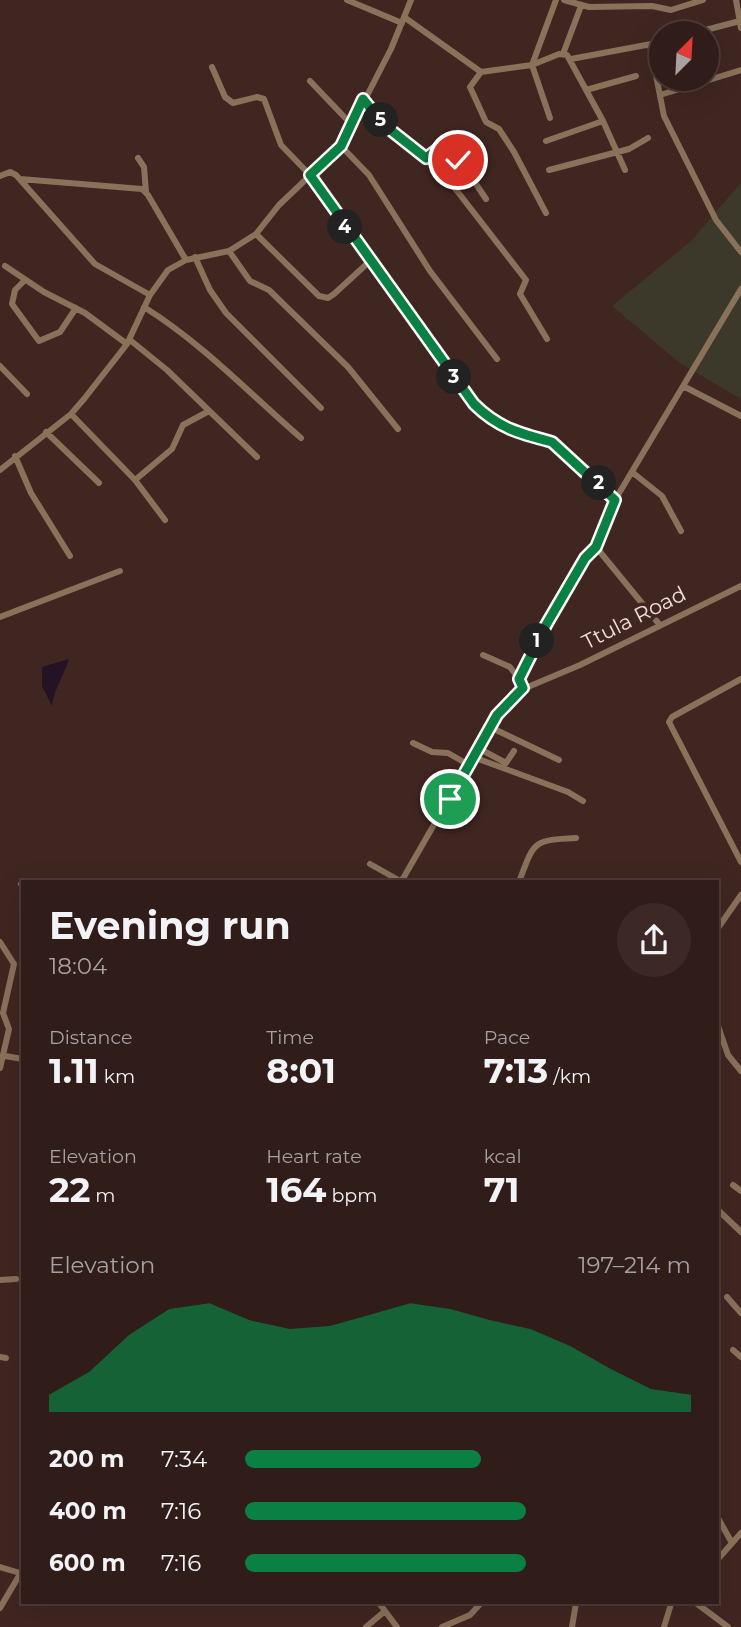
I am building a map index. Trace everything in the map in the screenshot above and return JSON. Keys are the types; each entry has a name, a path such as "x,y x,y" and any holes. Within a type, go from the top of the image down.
{"street":[{"path":"347,0 403,20 481,72 532,65 563,54 581,6"},
{"path":"0,470 71,414 128,342 150,295 168,270 195,257 229,251 256,234 279,205 341,146 411,0"},
{"path":"550,118 532,65 556,0"},
{"path":"564,0 581,6 652,6 671,10 703,0"},
{"path":"719,29 740,25 736,0"},
{"path":"571,59 649,45"},
{"path":"563,54 571,59 625,170"},
{"path":"212,67 225,97 233,103 257,97 264,99 281,145 310,175 474,404 505,428 539,441 552,442 615,500"},
{"path":"660,94 741,70"},
{"path":"481,72 470,87 484,118 489,126 499,129 546,213"},
{"path":"586,90 636,76"},
{"path":"310,81 351,124"},
{"path":"659,91 664,116 703,196 716,220 741,252"},
{"path":"363,99 383,124 426,158 454,187 526,281 520,294 547,339"},
{"path":"546,141 603,121"},
{"path":"548,170 629,149 648,138"},
{"path":"426,158 443,145 462,163 486,198"},
{"path":"341,146 369,175 423,260 497,359"},
{"path":"138,158 144,167 146,192 186,260"},
{"path":"0,176 9,172 20,179 95,264 150,295"},
{"path":"20,179 137,188 146,192"},
{"path":"256,234 319,296 328,298 334,294 370,261"},
{"path":"229,251 250,281 270,290 348,367 398,429"},
{"path":"195,257 210,290 226,313 321,408"},
{"path":"5,266 76,308 167,370 257,457"},
{"path":"25,280 15,290 12,304 39,341 60,332 76,308"},
{"path":"519,679 546,625 585,558 596,547 615,500 685,387 741,289"},
{"path":"144,307 181,331 229,370 301,438"},
{"path":"0,366 27,394"},
{"path":"685,387 741,416"},
{"path":"135,480 172,449 183,425 209,411"},
{"path":"71,414 135,480 165,520"},
{"path":"46,432 99,484"},
{"path":"15,456 31,493 70,556"},
{"path":"632,472 662,496 681,531"},
{"path":"596,547 659,624"},
{"path":"0,617 120,571"},
{"name":"Ttula Road","path":"403,880 490,727 507,702 523,688 570,670 741,586"},
{"path":"483,655 510,667 523,688"},
{"path":"741,679 672,717 668,722 741,862"},
{"path":"490,727 559,760"},
{"path":"413,743 432,752 447,753 468,765"},
{"path":"478,748 506,763 514,751"},
{"path":"473,757 568,792 583,801"},
{"path":"520,880 536,844 544,839 576,838"},
{"path":"370,864 398,880"},
{"path":"719,928 741,895"},
{"path":"0,942 14,964 3,1013 9,1029 5,1056 0,1068"},
{"path":"719,1029 729,1055 741,1071"},
{"path":"5,1056 21,1059"},
{"path":"733,1185 741,1191"},
{"path":"719,1211 741,1232"},
{"path":"0,1280 16,1279"},
{"path":"727,1297 741,1313"},
{"path":"733,1350 741,1357"},
{"path":"719,1520 732,1543"},
{"path":"719,1558 741,1533"},
{"path":"0,1567 21,1571"},
{"path":"0,1608 21,1573"},
{"path":"380,1604 397,1627"},
{"path":"442,1627 470,1615 480,1604"},
{"path":"573,1626 576,1604"},
{"path":"664,1627 672,1604"},
{"path":"697,1604 729,1627"},
{"path":"366,1627 385,1611"}],"shaded area":[{"path":"741,183 741,399 680,363 612,306 691,241"},
{"path":"69,659 52,706 42,686 42,667"}],"route":[{"path":"450,799 497,715 523,688 519,679 537,641 585,558 596,547 615,500 552,442 539,441 505,428 489,419 474,404 395,291 358,246 310,175 345,141 363,99 383,124 426,158 443,145 458,160"}]}
